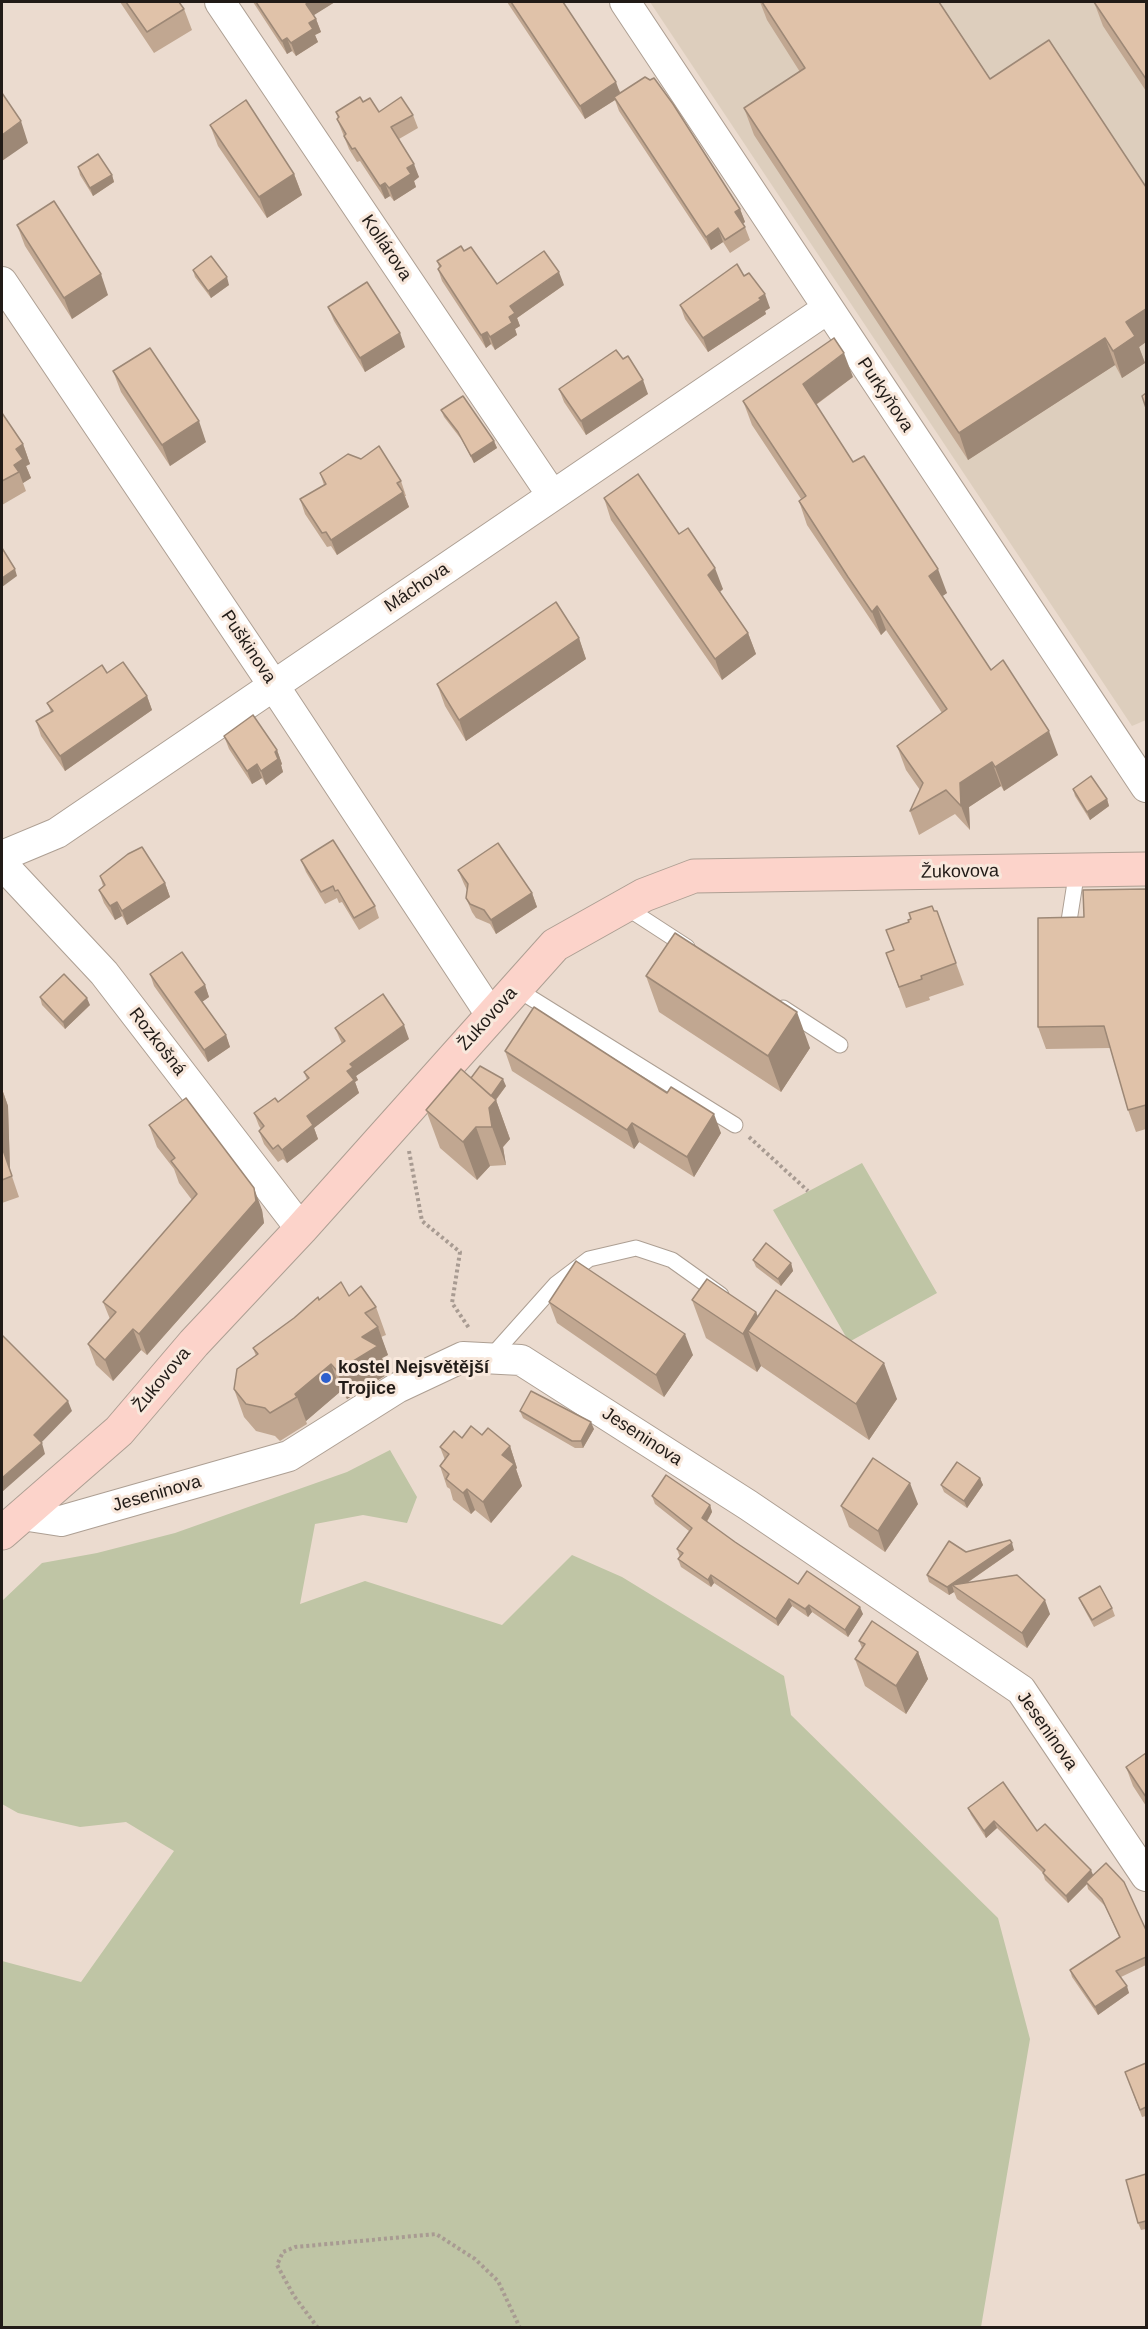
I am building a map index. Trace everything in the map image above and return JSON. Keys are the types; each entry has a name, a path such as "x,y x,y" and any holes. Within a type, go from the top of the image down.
{"street":[{"name":"Kollárova","path":"220,2 552,495"},
{"name":"Purkyňova","path":"625,2 1146,787"},
{"name":"Puškinova","path":"2,282 274,686 491,1015"},
{"name":"Máchova","path":"2,855 57,833 827,309"},
{"name":"Rozkošná","path":"2,864 104,973 301,1229"},
{"name":"Žukovova","path":"12,1524 119,1431 194,1343 301,1229 555,945 644,895 693,876 1146,869"},
{"name":"Jeseninova","path":"12,1524 62,1521 289,1456 397,1388 463,1357 521,1360 748,1505 1021,1690 1146,1876"}],"lane":[{"path":"1069,921 1077,870"},
{"path":"624,906 703,957"},
{"path":"515,988 735,1125"},
{"path":"772,1001 840,1045"},
{"path":"489,1359 556,1284 589,1259 636,1248 672,1260 729,1300"}],"path":[{"path":"403,1114 422,1221 460,1252 452,1303"},
{"path":"735,1125 808,1191"},
{"path":"318,2328 294,2296 277,2265 283,2252 295,2247 436,2234 475,2259 498,2281 520,2328"}],"shaded area":[{"path":"650,2 1146,2 1146,720 1132,726"}],"green space":[{"path":"862,1163 937,1293 849,1342 773,1210"},
{"path":"390,1450 417,1497 407,1523 363,1515 315,1524 300,1604 365,1581 502,1625 572,1555 622,1577 784,1676 791,1715 998,1918 1030,2039 981,2327 2,2327 2,1961 81,1982 174,1851 126,1822 80,1827 18,1813 2,1804 2,1601 42,1563 97,1553 175,1533 347,1472"}],"building":[{"path":"126,2 179,2 184,9 147,32"},
{"path":"256,2 310,2 306,4 316,19 309,23 313,29 291,43 287,38 282,41"},
{"path":"511,2 563,2 616,82 580,106"},
{"path":"762,2 939,2 990,79 1049,40 1146,187 1146,309 1126,322 1135,336 1113,351 1105,338 959,433 744,108 805,68"},
{"path":"1094,2 1146,2 1146,79"},
{"path":"645,77 650,80 654,78 673,104 740,209 735,212 745,227 725,240 718,228 706,237 614,97"},
{"path":"2,93 21,121 2,135"},
{"path":"360,97 363,102 370,98 379,112 401,97 413,115 391,127 414,164 407,168 411,174 389,188 385,183 380,186 355,148 352,149 337,119 339,117 336,112"},
{"path":"246,100 294,174 259,197 210,125"},
{"path":"98,154 112,175 90,188 78,167"},
{"path":"54,201 101,274 64,298 17,225"},
{"path":"461,246 464,251 471,247 497,284 544,251 559,272 510,306 515,313 509,317 512,323 490,337 487,332 481,335 438,269 441,266 437,261"},
{"path":"211,256 227,277 208,291 193,270"},
{"path":"737,264 744,276 749,273 765,294 759,298 761,300 703,338 680,305"},
{"path":"367,282 400,333 360,358 328,307"},
{"path":"834,338 844,353 803,384 853,462 864,456 938,569 929,576 991,670 1003,660 1049,731 995,767 992,762 960,783 961,806 946,790 910,811 923,783 897,746 947,709 877,606 872,612 848,577 799,501 806,496 743,401"},
{"path":"150,348 199,421 162,445 113,371"},
{"path":"616,350 623,359 628,356 643,380 581,421 559,389"},
{"path":"1146,393 1146,408 1142,396"},
{"path":"463,396 494,441 471,456 458,432 441,410"},
{"path":"2,413 23,444 16,449 23,459 14,465 19,472 2,481"},
{"path":"379,446 401,481 397,483 403,492 331,540 326,532 322,533 300,499 326,484 320,473 348,454 361,459"},
{"path":"638,474 679,534 688,528 715,568 708,575 748,633 715,659 604,498"},
{"path":"2,548 15,569 2,578"},
{"path":"556,602 579,638 459,720 437,684"},
{"path":"123,662 147,696 60,756 36,721 53,711 47,703 102,665 107,673"},
{"path":"253,715 277,750 275,752 278,759 261,771 257,764 247,771 224,736"},
{"path":"1091,776 1107,799 1087,812 1073,789"},
{"path":"333,840 375,906 354,918 338,890 335,891 333,886 321,892 301,860"},
{"path":"498,843 532,893 491,920 484,910 470,904 466,898 468,884 458,870"},
{"path":"142,847 165,883 122,911 117,902 110,906 99,890 105,885 100,876 128,854"},
{"path":"1146,889 1146,1105 1128,1110 1104,1026 1038,1027 1038,918 1084,917 1083,890"},
{"path":"932,906 934,911 937,911 956,963 899,987 886,953 894,950 886,930 909,922 908,920 911,919 909,913"},
{"path":"675,933 797,1012 768,1056 646,976"},
{"path":"182,952 205,985 195,992 226,1035 204,1050 150,974"},
{"path":"64,974 87,998 63,1022 40,997"},
{"path":"383,994 404,1025 350,1064 353,1067 347,1071 354,1080 307,1116 313,1125 282,1150 278,1145 273,1149 259,1131 264,1126 254,1113 275,1098 278,1102 309,1078 304,1072 345,1041 335,1028"},
{"path":"534,1007 667,1093 671,1087 714,1114 687,1157 632,1123 627,1130 505,1051"},
{"path":"480,1066 503,1079 491,1096 471,1078"},
{"path":"461,1069 496,1100 489,1108 492,1127 476,1127 463,1142 426,1110"},
{"path":"186,1098 254,1188 256,1201 139,1334 133,1329 105,1360 88,1344 116,1312 103,1302 197,1194 171,1161 175,1158 149,1125"},
{"path":"2,1110 3,1150 12,1176 2,1180"},
{"path":"766,1243 791,1263 778,1279 753,1260"},
{"path":"576,1261 685,1334 656,1375 549,1302"},
{"path":"707,1279 756,1312 743,1334 692,1300"},
{"path":"341,1282 349,1296 361,1286 376,1307 365,1313 378,1327 362,1337 378,1346 337,1371 331,1364 295,1394 297,1397 270,1413 265,1408 246,1404 234,1389 237,1369 258,1354 253,1348 318,1297 319,1300"},
{"path":"776,1290 884,1363 856,1404 748,1331"},
{"path":"2,1335 68,1401 34,1435 42,1443 2,1478"},
{"path":"531,1391 591,1422 581,1441 572,1441 520,1411"},
{"path":"471,1426 482,1435 488,1428 510,1446 502,1455 514,1464 483,1502 467,1489 463,1493 446,1479 449,1474 440,1466 449,1454 440,1447 454,1431 462,1438"},
{"path":"873,1458 910,1483 878,1531 841,1506"},
{"path":"957,1462 980,1478 964,1501 941,1485"},
{"path":"666,1475 710,1505 702,1518 735,1542 798,1584 807,1571 860,1607 845,1630 809,1605 805,1609 789,1599 776,1619 711,1575 708,1580 678,1559 683,1553 677,1549 692,1528 652,1496"},
{"path":"1010,1540 1012,1543 947,1587 927,1575 949,1541 966,1552"},
{"path":"1017,1575 1045,1600 1022,1633 952,1585"},
{"path":"1100,1586 1112,1608 1092,1620 1079,1598"},
{"path":"872,1621 918,1652 896,1686 855,1659 865,1644 859,1641"},
{"path":"1146,1753 1146,1797 1126,1767"},
{"path":"1003,1782 1037,1831 1045,1824 1091,1870 1066,1896 1043,1873 1045,1870 994,1821 984,1831 968,1808"},
{"path":"1106,1863 1124,1882 1146,1930 1146,1957 1116,1971 1127,1986 1095,2007 1070,1970 1120,1937 1102,1899 1086,1882"},
{"path":"1146,2063 1146,2107 1140,2110 1125,2072"},
{"path":"1146,2174 1146,2221 1138,2223 1126,2180"}],"place":[{"name":"kostel Nejsvětější Trojice","path":"326,1378"}]}
